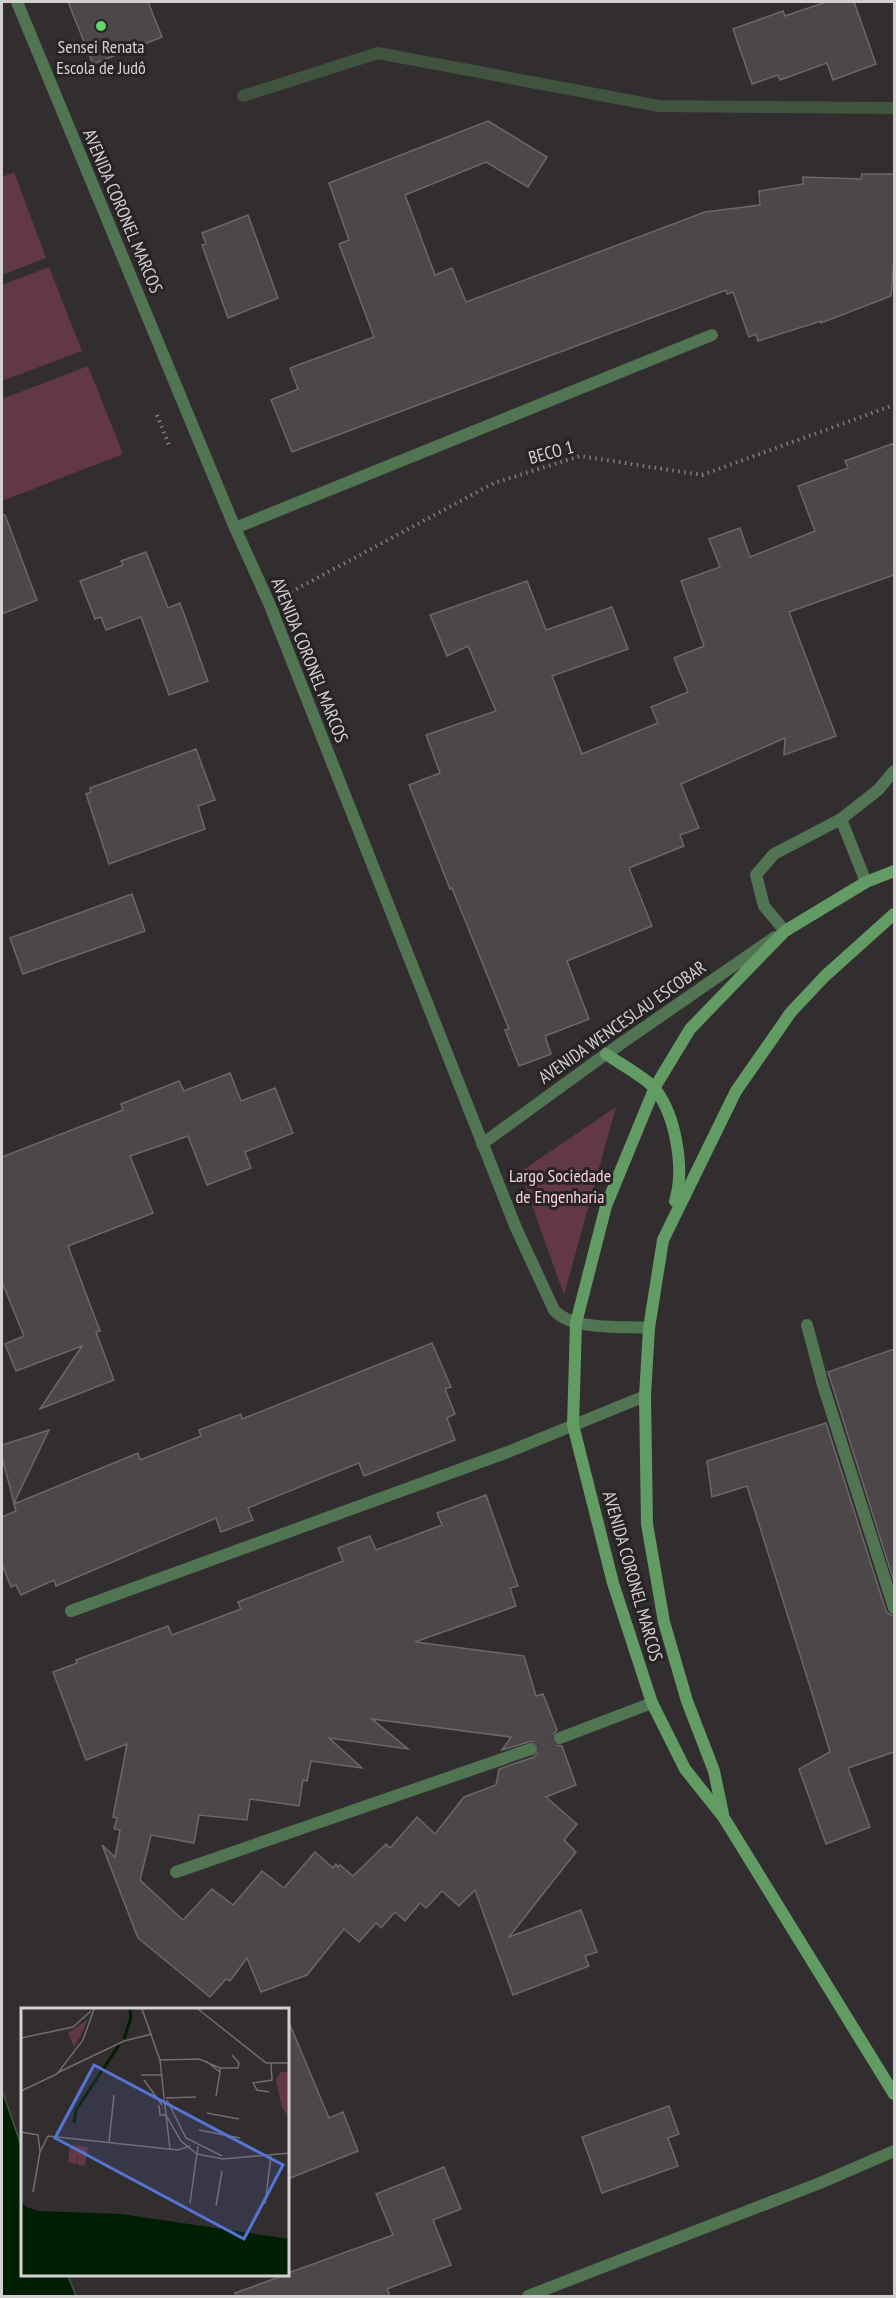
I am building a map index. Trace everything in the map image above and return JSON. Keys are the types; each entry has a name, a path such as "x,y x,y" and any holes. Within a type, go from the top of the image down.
{"main road":[{"name":"AVENIDA WENCESLAU ESCOBAR","path":"576,1323 606,1206 655,1088 690,1029 785,931 866,882 894,871"},
{"name":"AVENIDA CORONEL MARCOS","path":"724,1818 714,1771 687,1701 664,1622 647,1524 645,1396 649,1328 663,1240 736,1091 791,1012 825,976 894,914"},
{"path":"606,1054 655,1088 669,1116 678,1147 678,1190 663,1240"},
{"name":"AVENIDA CORONEL MARCOS","path":"576,1323 573,1425 613,1583 652,1703 685,1769 724,1818 894,2094"}],"street":[{"name":"AVENIDA CORONEL MARCOS","path":"17,2 269,603 516,1228 555,1310 561,1317 576,1323"},
{"path":"236,528 712,335"},
{"path":"785,931 764,906 756,875 774,854 841,819 878,790 894,771"},
{"path":"841,819 866,882"},
{"name":"AVENIDA WENCESLAU ESCOBAR","path":"482,1144 606,1054 785,931"},
{"path":"576,1323 649,1328"},
{"path":"807,1325 823,1385 894,1608"},
{"path":"71,1611 497,1456 645,1396"},
{"path":"560,1738 652,1703"},
{"path":"176,1872 531,1749"},
{"path":"528,2296 820,2183 894,2151"}],"path":[{"name":"BECO 1","path":"269,603 495,483 580,456 702,475 894,405"}],"green space":[{"path":"14,172 46,258 2,275 2,177"},
{"path":"49,267 82,351 2,381 2,285"},
{"path":"88,366 123,454 2,501 2,399"},
{"name":"Largo Sociedade de Engenharia","path":"616,1107 564,1295 520,1172"}],"shaded area":[{"path":"2,2090 21,2145 21,2277 68,2277 76,2296 2,2296"}],"building":[{"path":"68,2 148,2 162,37 93,64"},
{"path":"826,2 854,2 876,64 833,80 827,63 780,80 778,75 752,84 733,29 783,11 785,16"},
{"path":"488,121 547,157 528,187 486,162 405,195 435,275 452,268 466,302 705,212 760,205 759,191 803,184 803,177 861,179 862,174 894,174 894,260 891,296 821,323 821,321 758,341 756,334 749,337 733,292 727,294 726,290 292,452 271,400 298,389 290,368 374,337 339,244 349,240 329,183"},
{"path":"248,215 278,298 228,318 202,245 206,244 202,233"},
{"path":"894,443 894,575 789,612 836,736 784,755 785,738 681,784 699,828 680,835 684,846 629,868 652,926 567,961 589,1019 545,1036 551,1054 519,1066 505,1030 509,1029 409,785 440,773 426,735 496,711 468,646 447,656 430,615 527,581 546,630 612,607 628,649 552,676 582,754 658,723 651,707 688,692 674,658 704,646 681,581 720,567 709,539 740,528 750,557 815,531 798,486 848,468 845,461"},
{"path":"2,515 5,515 37,600 2,614"},
{"path":"146,552 168,608 180,603 208,681 169,695 141,617 106,630 101,617 95,619 80,581 123,565 121,561"},
{"path":"196,749 215,800 198,806 205,829 109,864 86,794 91,792 90,788"},
{"path":"132,894 145,931 23,974 10,938"},
{"path":"230,1073 241,1101 275,1088 293,1133 245,1152 251,1168 207,1185 188,1136 130,1156 153,1213 68,1246 100,1331 96,1332 114,1380 40,1409 82,1346 16,1371 5,1344 24,1336 2,1282 2,1157 123,1110 121,1104 179,1081 184,1091"},
{"path":"432,1343 451,1387 445,1389 455,1414 447,1418 455,1440 364,1476 359,1463 248,1508 253,1520 221,1532 216,1518 56,1586 54,1580 21,1595 16,1585 11,1587 2,1564 2,1517 16,1511 14,1504 138,1453 140,1460 201,1436 199,1430 241,1414 242,1419"},
{"path":"894,1349 894,1582 828,1372"},
{"path":"826,1423 886,1611 894,1616 894,1752 848,1768 870,1827 826,1844 799,1769 830,1752 812,1693 747,1486 712,1497 707,1461"},
{"path":"49,1430 14,1503 2,1457 2,1445"},
{"path":"486,1495 518,1586 510,1588 516,1606 415,1642 524,1656 536,1696 543,1694 557,1730 552,1736 553,1741 555,1745 562,1746 576,1785 546,1797 577,1824 564,1840 576,1852 509,1937 581,1910 597,1952 585,1956 589,1966 513,1995 475,1890 459,1906 442,1891 426,1908 420,1903 405,1921 395,1912 381,1928 376,1923 359,1942 344,1929 307,1975 261,1992 247,1958 230,1981 226,1979 210,1997 138,1938 102,1845 115,1857 120,1830 114,1829 117,1818 113,1817 127,1744 86,1760 53,1672 77,1663 76,1660 168,1626 172,1635 241,1609 238,1602 343,1561 338,1548 370,1536 376,1550 442,1525 437,1513","holes":["372,1719 511,1737 502,1750 532,1741 537,1743 539,1751 534,1757 499,1769 496,1785 464,1797 435,1834 417,1817 390,1848 386,1844 353,1876 340,1865 338,1867 336,1864 333,1868 315,1852 284,1888 262,1871 233,1905 212,1889 183,1920 140,1880 151,1835 194,1843 199,1815 247,1820 250,1799 299,1806 303,1780 307,1781 311,1761 362,1768 329,1738 408,1749"]},
{"path":"290,2025 329,2118 343,2112 358,2151 290,2178"},
{"path":"669,2106 679,2134 668,2138 678,2166 602,2193 582,2137"},
{"path":"444,2167 461,2209 433,2220 451,2265 387,2289 390,2296 236,2296 235,2293 279,2277 290,2277 290,2272 393,2235 376,2194"}],"waterway":[{"path":"243,96 378,53 659,106 894,108"}],"tunnel":[{"path":"531,1749 560,1738"}],"place":[{"name":"Sensei Renata Escola de Judô","path":"101,26"}]}
